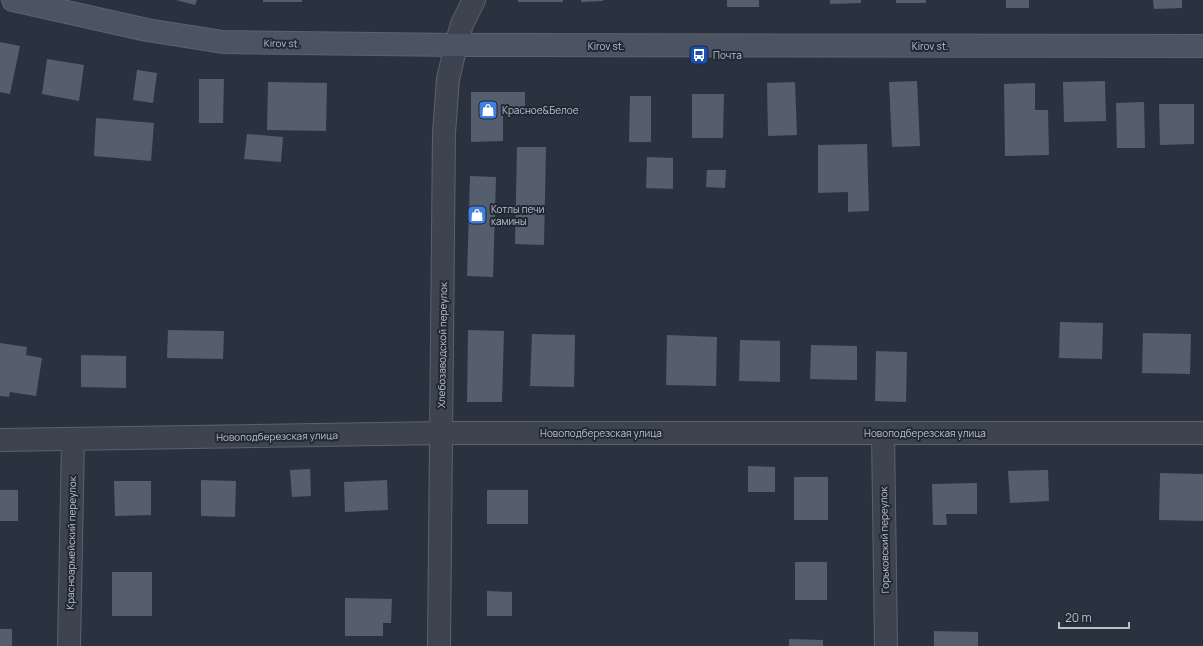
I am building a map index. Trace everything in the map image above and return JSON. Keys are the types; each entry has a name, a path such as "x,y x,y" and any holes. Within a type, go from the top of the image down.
{"main road":[{"name":"Kirov st.","path":"13,0 147,30 222,42 456,45 1203,46"}],"street":[{"name":"Хлебозаводской переулок","path":"438,646 444,133 448,79 462,24 474,0"},
{"name":"Новоподберезская улица","path":"0,440 441,433 1203,434"},
{"name":"Горьковский переулок","path":"883,433 886,646"},
{"name":"Красноармейский переулок","path":"69,646 72,439"}],"building":[{"path":"176,0 197,0 195,5"},
{"path":"263,0 302,0 302,2 263,2"},
{"path":"518,0 563,0 563,2 518,2"},
{"path":"581,0 603,0 603,1 581,2"},
{"path":"727,0 759,0 759,7 727,7"},
{"path":"830,0 861,0 861,3 830,4"},
{"path":"896,0 926,0 926,3 896,3"},
{"path":"1006,0 1029,0 1029,8 1006,8"},
{"path":"1153,0 1182,0 1182,8 1154,9"},
{"path":"0,42 20,46 10,94 0,92"},
{"path":"47,59 84,65 79,101 42,94"},
{"path":"137,70 157,73 153,103 133,100"},
{"path":"199,79 224,79 223,123 199,123"},
{"path":"917,81 920,146 892,147 889,82"},
{"path":"1105,81 1106,121 1064,122 1063,82"},
{"path":"268,82 327,83 326,131 267,130"},
{"path":"795,82 797,135 768,136 767,83"},
{"path":"1035,83 1035,110 1048,110 1049,155 1005,156 1004,84"},
{"path":"471,92 525,92 525,113 503,113 503,141 471,142"},
{"path":"692,94 724,94 723,138 692,138"},
{"path":"630,96 651,96 651,142 629,142"},
{"path":"1144,102 1145,148 1117,148 1116,103"},
{"path":"1159,104 1194,104 1194,144 1160,145"},
{"path":"96,118 154,123 151,161 94,156"},
{"path":"247,134 283,137 281,162 244,159"},
{"path":"867,144 869,211 848,212 848,192 818,193 818,145"},
{"path":"517,147 546,147 544,245 515,244"},
{"path":"647,157 673,158 673,189 646,188"},
{"path":"707,170 726,170 725,188 706,187"},
{"path":"470,176 496,177 493,277 467,276"},
{"path":"1060,322 1103,323 1102,359 1059,358"},
{"path":"168,330 224,331 223,359 167,358"},
{"path":"468,330 504,331 502,402 467,402"},
{"path":"1143,333 1191,334 1190,374 1142,373"},
{"path":"532,334 575,335 574,387 530,386"},
{"path":"667,335 717,337 716,386 666,385"},
{"path":"740,340 780,341 780,382 739,381"},
{"path":"0,343 27,347 26,355 42,358 36,396 10,392 9,397 0,396"},
{"path":"811,345 857,346 857,380 810,379"},
{"path":"876,351 907,352 906,402 875,401"},
{"path":"81,355 126,356 126,388 81,387"},
{"path":"748,466 775,467 775,492 748,492"},
{"path":"310,469 311,496 292,497 290,470"},
{"path":"1048,470 1049,501 1010,503 1008,471"},
{"path":"1160,473 1203,474 1203,521 1159,520"},
{"path":"794,477 828,477 828,520 794,520"},
{"path":"201,480 236,481 235,517 201,516"},
{"path":"387,480 388,510 345,512 344,482"},
{"path":"114,481 151,481 151,515 115,516"},
{"path":"977,483 977,514 946,514 947,525 933,525 932,484"},
{"path":"0,490 18,490 18,521 0,521"},
{"path":"487,490 528,490 528,524 487,524"},
{"path":"795,562 827,562 827,600 795,600"},
{"path":"112,572 152,572 152,616 112,616"},
{"path":"487,591 512,592 512,616 487,616"},
{"path":"345,598 392,599 391,623 383,623 383,636 345,636"},
{"path":"0,629 12,629 12,646 0,646"},
{"path":"934,631 978,632 978,646 934,646"},
{"path":"789,639 823,640 823,646 789,646"}],"place":[{"name":"Почта","path":"699,55"},
{"name":"Красное&Белое","path":"488,110"},
{"name":"Котлы печи камины","path":"477,215"}]}
